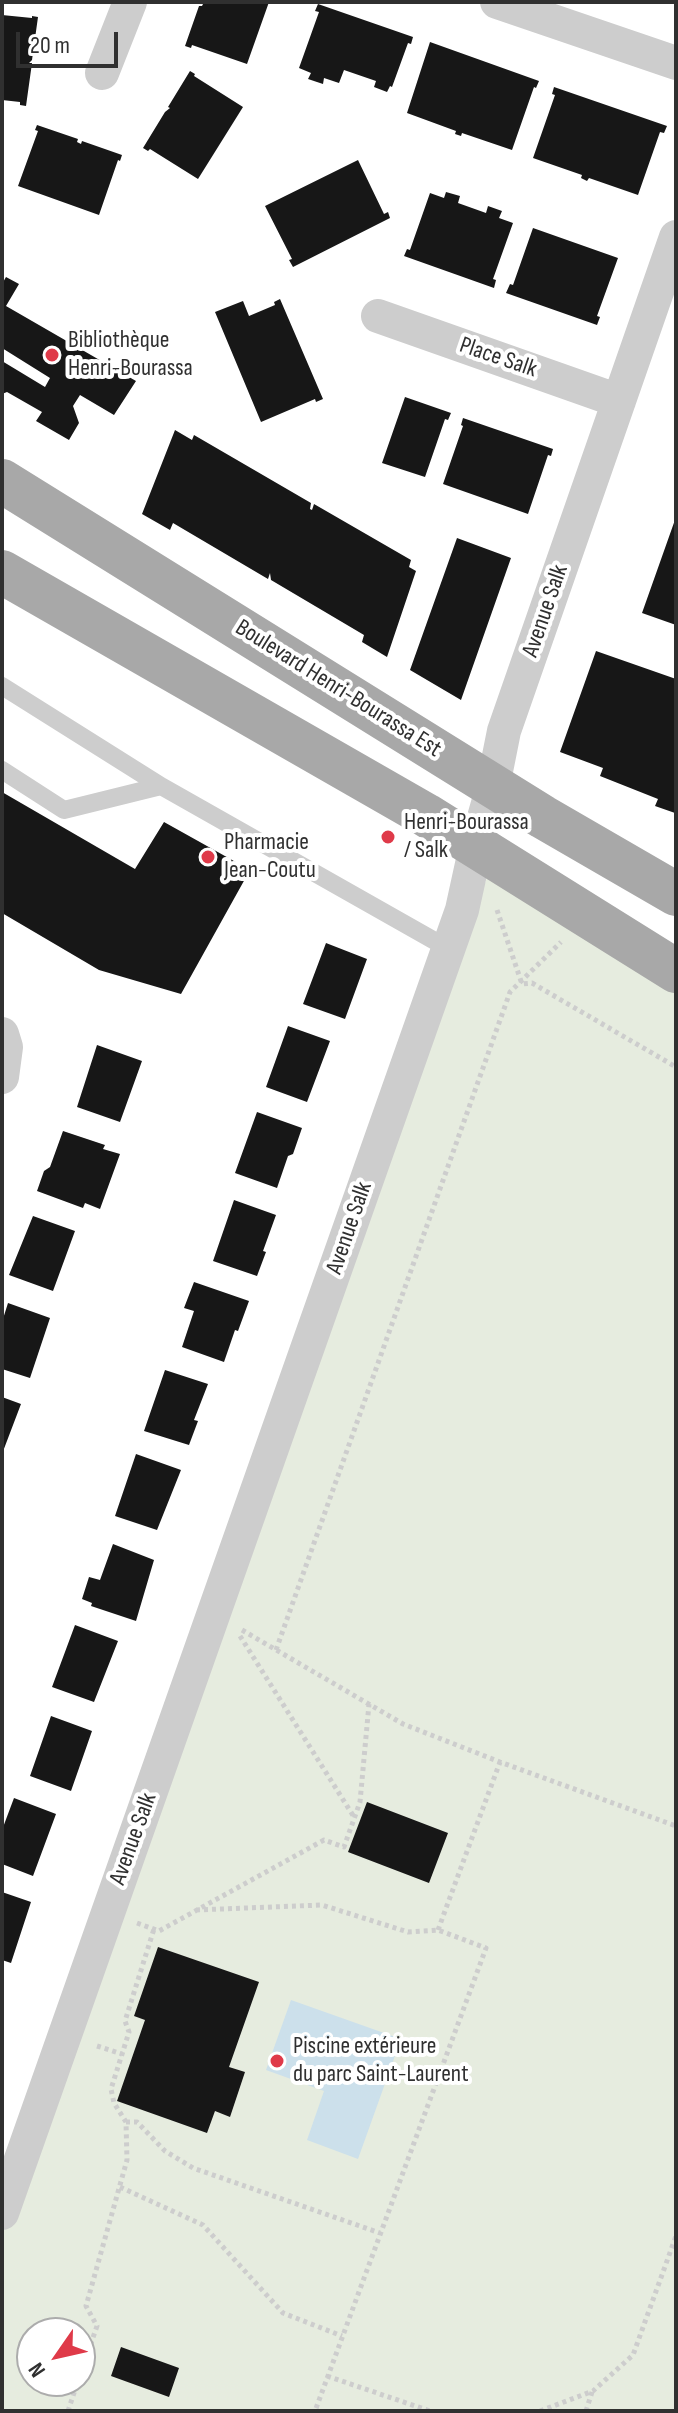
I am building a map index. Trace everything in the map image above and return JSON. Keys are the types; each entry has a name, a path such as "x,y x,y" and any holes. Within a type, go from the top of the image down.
{"main road":[{"name":"Boulevard Henri-Bourassa Est","path":"2,481 493,786 676,894"},
{"path":"2,572 426,815 676,971"}],"street":[{"path":"102,73 130,2"},
{"path":"497,2 676,63"},
{"name":"Avenue Salk","path":"2,2213 449,949 462,910 504,731 676,237"},
{"name":"Place Salk","path":"378,316 619,401"},
{"path":"2,1034 6,1047 2,1077"}],"lane":[{"path":"2,686 161,786 449,949"},
{"path":"2,770 64,810 161,786"}],"path":[{"path":"497,909 522,984"},
{"path":"276,1650 510,992 522,984 586,915"},
{"path":"522,984 532,983 676,1067"},
{"path":"354,1818 234,1625 403,1724 676,1826"},
{"path":"107,1914 159,1931 324,1840 344,1847 360,1802 369,1704"},
{"path":"438,1930 500,1762"},
{"path":"196,1910 322,1905 408,1932 438,1930 486,1948 315,2411"},
{"path":"92,2317 86,2306 127,2160 126,2122 114,2103 111,2089 129,2032 125,2021 154,1929"},
{"path":"126,2122 137,2122 165,2151 193,2168 380,2233"},
{"path":"120,2187 203,2225 283,2313 342,2336"},
{"path":"540,2411 593,2391 633,2355 676,2236"},
{"path":"327,2376 430,2411"},
{"path":"586,2411 593,2391"}],"shaded area":[{"path":"494,858 676,966 676,2411 2,2411 2,2223"}],"water":[{"path":"291,2000 401,2039 358,2159 307,2140 324,2091 266,2070"}],"building":[{"path":"204,2 269,2 247,64 192,45 191,48 185,46 199,6"},
{"path":"318,4 413,37 387,92 374,87 376,81 344,70 339,83 324,78 323,84 308,79 311,73 299,68 319,12 315,11"},
{"path":"2,15 38,17 29,63 32,63 26,106 20,105 20,102 2,100"},
{"path":"430,42 539,81 534,87 512,150 462,133 461,136 455,134 456,131 407,113"},
{"path":"190,71 243,107 198,179 150,149 143,148"},
{"path":"554,87 667,126 664,133 660,132 638,195 589,178 587,181 581,178 582,175 533,158 555,95 552,94"},
{"path":"37,125 78,139 77,142 81,144 82,141 122,155 99,215 18,186 38,131 35,130"},
{"path":"358,160 384,214 388,212 390,218 293,267 289,260 292,259 265,206"},
{"path":"446,192 460,196 458,203 486,213 488,206 502,211 499,218 513,223 493,279 496,280 494,288 404,256 407,249 410,250 430,193 444,198"},
{"path":"533,228 618,258 597,316 600,317 597,325 506,293 510,284 513,285"},
{"name":"Bibliothèque Henri-Bourassa","path":"6,277 19,284 6,306 136,381 114,415 80,395 73,406 79,423 69,440 36,421 42,412 7,392 2,394 2,361 45,387 50,378 2,348 2,284"},
{"path":"280,299 323,399 316,402 315,399 261,422 215,312 243,301 249,316 275,305 274,302"},
{"path":"405,397 451,413 448,420 445,419 425,477 382,463"},
{"path":"463,418 553,449 551,456 548,455 528,514 443,484"},
{"path":"175,430 192,440 194,435 311,503 310,509 314,504 411,560 409,567 416,571 387,657 362,642 364,635 271,580 270,573 268,579 173,523 170,530 142,514"},
{"path":"676,517 676,625 642,613"},
{"path":"457,538 511,558 461,700 410,670"},
{"path":"596,651 676,679 675,813 655,806 658,799 600,776 603,768 560,752"},
{"path":"2,792 135,869 164,822 250,870 181,994 99,970 2,913"},
{"path":"326,943 367,959 345,1019 303,1004"},
{"path":"288,1026 330,1041 307,1102 266,1087"},
{"path":"97,1045 142,1061 120,1122 77,1107"},
{"path":"257,1112 302,1128 277,1188 235,1173"},
{"path":"63,1131 105,1145 103,1149 120,1154 100,1209 85,1203 83,1208 37,1191"},
{"path":"234,1200 276,1215 257,1276 213,1261"},
{"path":"33,1216 75,1231 53,1291 9,1275"},
{"path":"194,1282 249,1301 224,1362 182,1347 194,1311 184,1308"},
{"path":"8,1303 50,1318 30,1378 2,1369 2,1322"},
{"path":"165,1370 208,1384 194,1420 198,1421 189,1445 144,1431"},
{"path":"2,1397 21,1404 2,1454"},
{"path":"136,1454 181,1470 157,1530 115,1516"},
{"path":"113,1544 154,1560 136,1621 91,1606 92,1603 82,1599 89,1577 100,1580"},
{"path":"75,1625 118,1641 94,1702 52,1687"},
{"path":"51,1716 92,1731 71,1791 30,1776"},
{"path":"14,1798 56,1814 33,1876 2,1864 2,1830"},
{"path":"367,1802 448,1833 429,1883 348,1852"},
{"path":"2,1892 31,1902 11,1963 2,1960"},
{"path":"158,1947 259,1982 229,2067 245,2072 230,2117 215,2111 207,2133 117,2101 145,2020 134,2016"},
{"path":"121,2347 179,2368 169,2397 111,2376"}],"place":[{"name":"Bibliothèque Henri-Bourassa","path":"52,355"},
{"name":"Henri-Bourassa / Salk","path":"388,837"},
{"name":"Pharmacie Jean-Coutu","path":"208,857"},
{"name":"Piscine extérieure du parc Saint-Laurent","path":"277,2061"}]}
